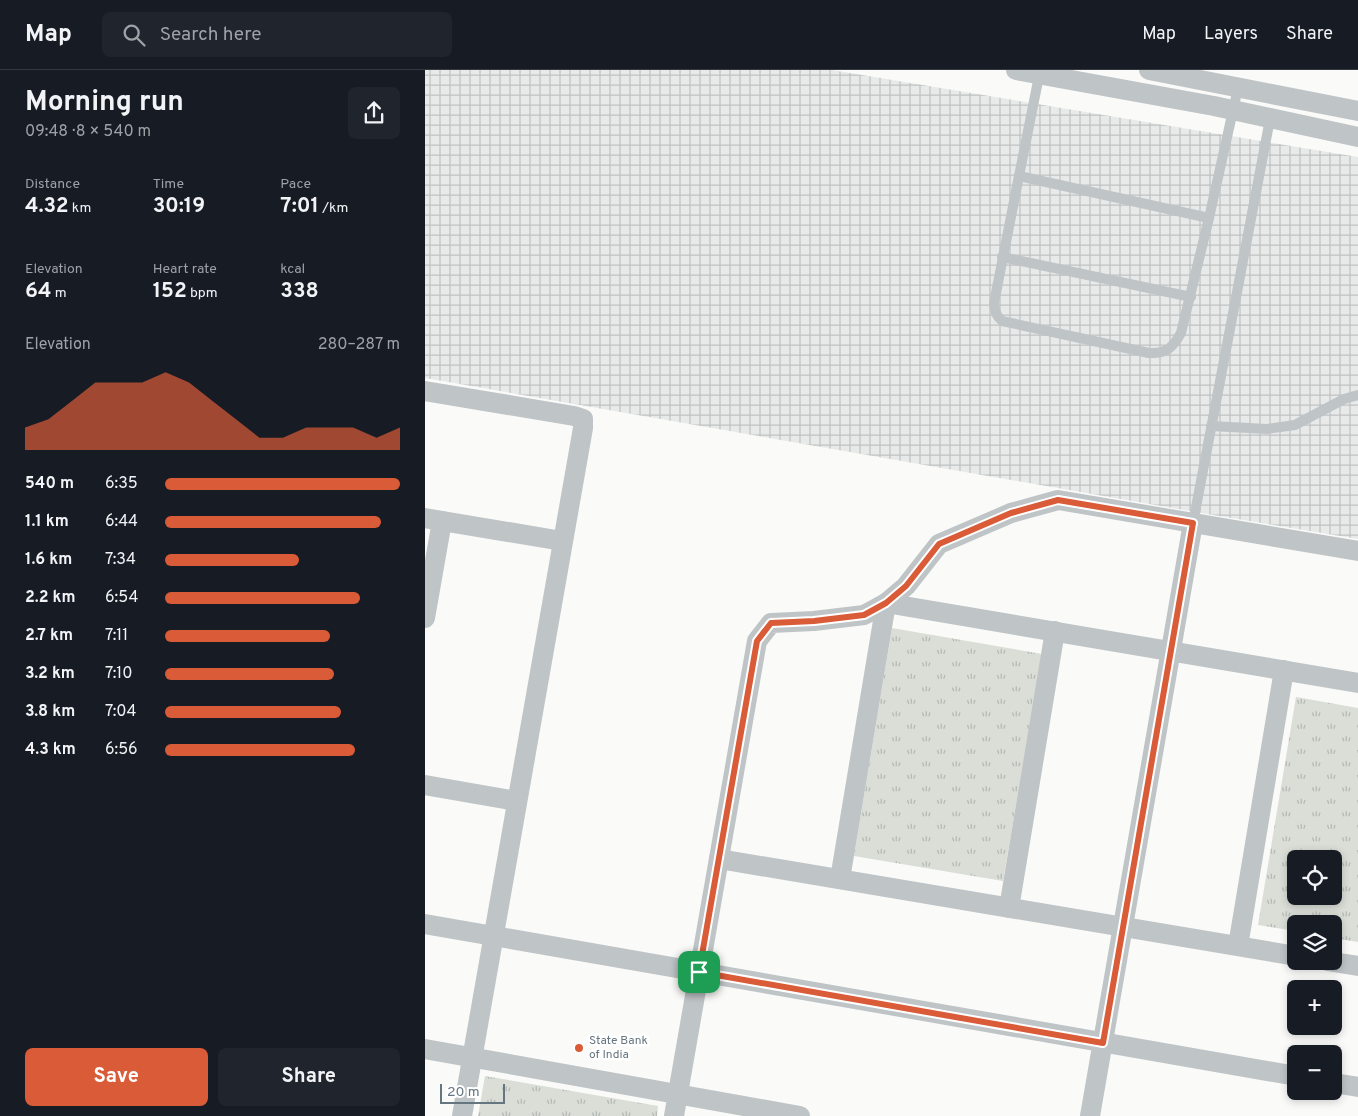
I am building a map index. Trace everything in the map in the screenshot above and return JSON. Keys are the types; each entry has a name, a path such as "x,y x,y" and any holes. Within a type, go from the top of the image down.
{"street":[{"path":"1016,70 1040,72 1358,137"},
{"path":"1149,70 1358,111"},
{"path":"425,391 583,419 583,428 462,1116"},
{"path":"674,1116 757,641 771,623 814,621 864,615 886,603 906,586 939,544 1011,513 1058,500 1358,551"},
{"path":"425,618 433,519 562,541"},
{"path":"1090,1116 1193,523"},
{"path":"886,603 1358,683"},
{"path":"840,879 886,603"},
{"path":"1009,908 1055,631"},
{"path":"1237,946 1284,670"},
{"path":"425,785 517,801"},
{"path":"719,859 1287,954"},
{"path":"425,924 1287,1074"},
{"path":"1342,963 1358,966"},
{"path":"425,1048 800,1116"},
{"path":"1342,1084 1358,1087"}],"lane":[{"path":"1040,72 1002,257 994,310 998,318 1003,321 1158,354 1168,350 1181,333 1191,297 1238,88"},
{"path":"1193,523 1270,119"},
{"path":"1019,176 1209,218"},
{"path":"1002,257 1191,297"},
{"path":"1211,426 1267,429 1295,424 1344,399 1358,395"}],"shaded area":[{"path":"425,70 832,70 1358,157 1358,539 425,378"}],"green space":[{"path":"892,628 1042,654 1003,881 854,856"},
{"path":"1296,697 1358,708 1358,942 1342,939 1342,915 1287,915 1287,930 1258,925"},
{"path":"485,1076 658,1106 657,1116 478,1116"}],"place":[{"name":"State Bank of India","path":"579,1048"}],"route":[{"path":"1058,500 1193,523 1103,1043 699,972 757,641 771,623 814,621 864,615 886,603 906,586 939,544 1011,513 1058,500"}]}
